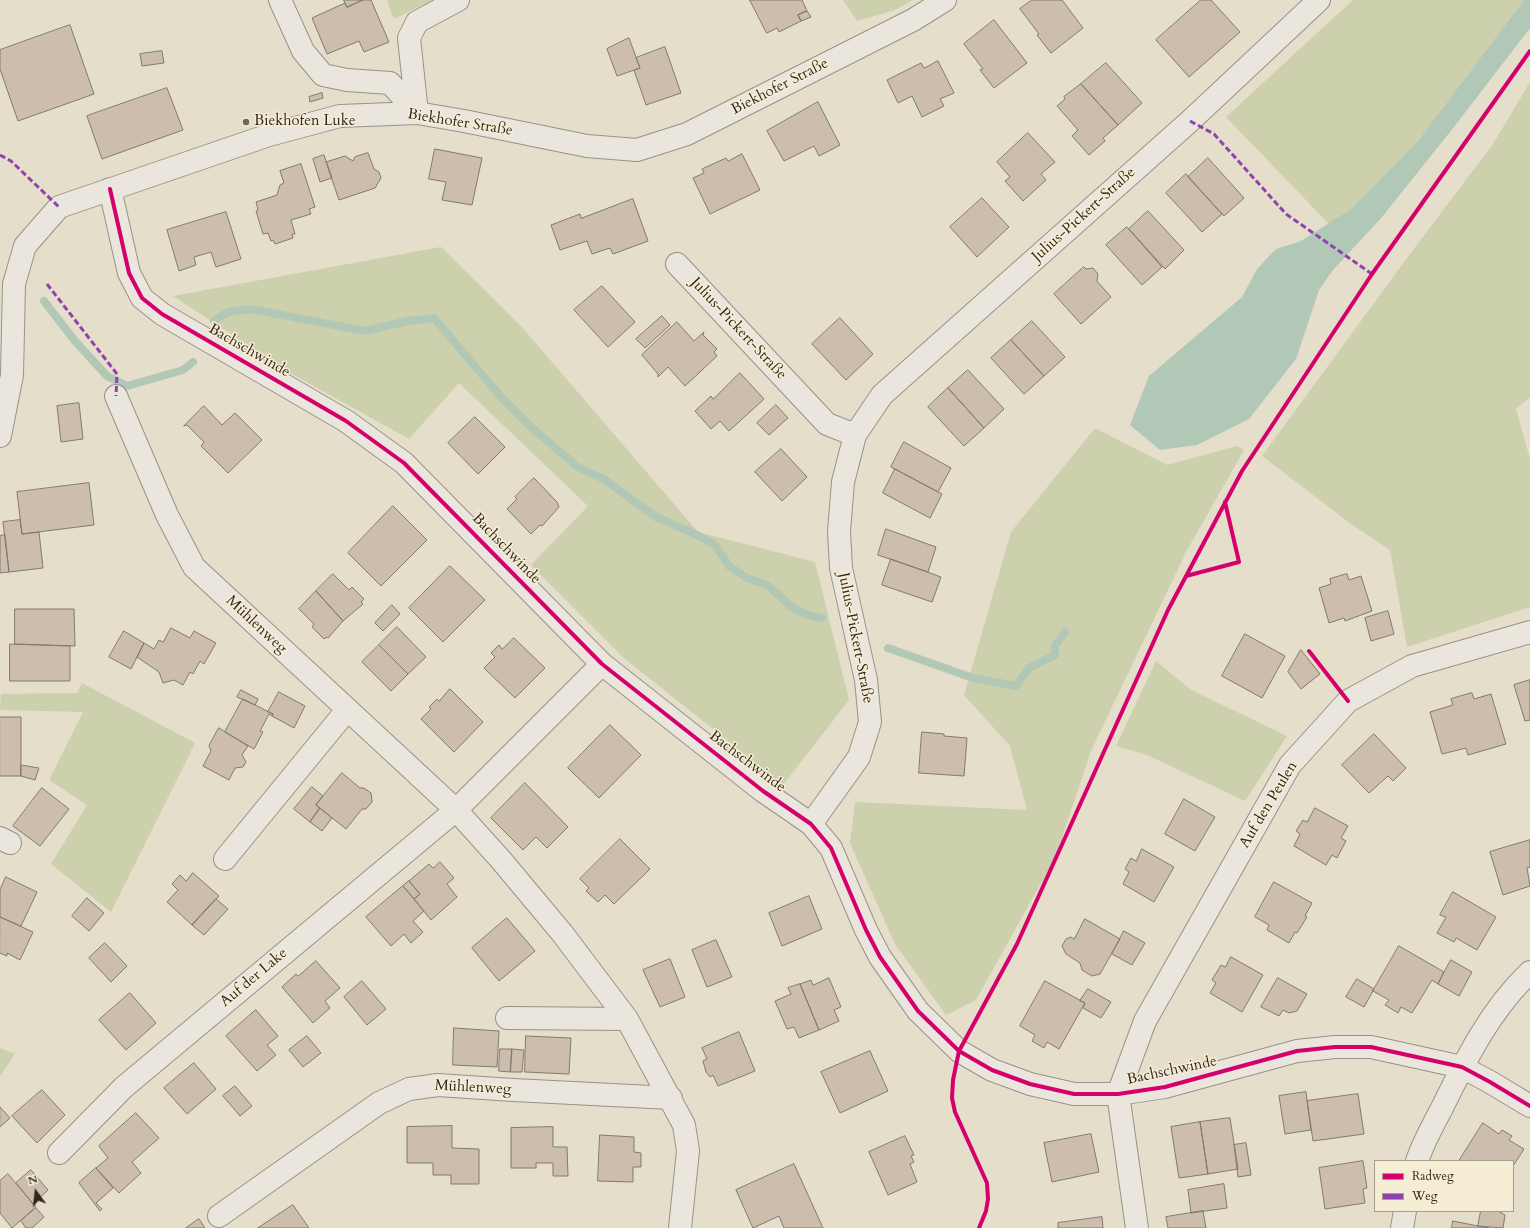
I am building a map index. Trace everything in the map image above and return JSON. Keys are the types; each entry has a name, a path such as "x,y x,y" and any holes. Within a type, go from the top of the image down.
{"street":[{"path":"280,0 304,51 323,75 347,80 390,83 417,113"},
{"path":"417,113 409,38 417,22 458,0"},
{"name":"Biekhofer Straße","path":"1,424 12,375 14,284 25,246 59,207 269,134 340,116 417,113 587,146 637,150 687,134 913,20 945,0"},
{"name":"Julius-Pickert-Straße","path":"811,824 859,757 870,722 866,680 841,568 839,531 843,482 855,436 882,395 1190,121 1319,0"},
{"name":"Bachschwinde","path":"110,189 129,273 142,298 162,314 346,420 404,463 602,664 762,792 811,824 831,848 866,930 880,957 921,1016 959,1051 992,1070 1030,1084 1074,1094 1118,1094 1165,1087 1297,1051 1335,1047 1371,1047 1462,1067 1530,1106"},
{"name":"Julius-Pickert-Straße","path":"677,264 827,424 855,436"},
{"name":"Mühlenweg","path":"116,396 167,515 194,567 456,810 501,860 562,933 627,1019 684,1124 688,1151 680,1228"},
{"name":"Auf den Peulen","path":"1118,1094 1145,1021 1290,765 1348,701 1412,666 1530,632"},
{"path":"456,810 602,664"},
{"path":"225,859 347,710"},
{"name":"Auf der Lake","path":"59,1153 124,1087 456,810"},
{"path":"1417,1160 1462,1067 1486,1024 1517,984 1530,972"},
{"path":"507,1018 627,1019"},
{"name":"Mühlenweg","path":"219,1216 379,1103 409,1089 438,1084 513,1090 671,1098"},
{"path":"1118,1094 1137,1228"},
{"path":"1402,1228 1405,1212"}],"shaded area":[{"path":"387,0 432,0 394,19"},
{"path":"843,0 913,0 895,10 857,21"},
{"path":"1353,0 1524,0 1417,142 1351,209 1329,224 1226,117"},
{"path":"1524,0 1530,0 1530,28 1382,217 1333,270 1319,290 1296,359 1249,419 1197,445 1160,450 1130,425 1149,376 1242,297 1257,269 1276,249 1301,241 1351,209 1417,142"},
{"path":"1530,82 1530,397 1516,409 1530,459 1530,607 1407,647 1390,550 1351,524 1262,456 1410,254 1493,144"},
{"path":"441,247 521,326 698,532 815,562 849,700 783,785 624,658 531,565 588,506 459,383 409,439 292,374 173,296"},
{"path":"1095,428 1167,465 1237,446 1244,450 1186,552 1091,751 1055,858 976,1000 946,1015 895,944 850,843 855,802 1027,810 1010,746 964,695 1011,532"},
{"path":"1156,661 1191,690 1287,736 1245,801 1147,755 1116,746"},
{"path":"82,683 195,743 111,912 51,864 87,805 49,780 83,712 0,710 1,694 77,693"},
{"path":"0,1048 15,1054 0,1076"}],"building":[{"path":"344,0 363,0 347,7"},
{"path":"363,0 371,0 389,42 364,52 359,41 327,54 312,18 345,3 347,7"},
{"path":"750,0 802,0 807,11 798,15 801,21 779,32 777,28 767,33"},
{"path":"1032,0 1062,0 1083,28 1051,53 1020,9"},
{"path":"1201,0 1211,0 1240,32 1189,77 1156,40"},
{"path":"807,11 811,17 801,21 798,15"},
{"path":"994,20 1027,63 994,88 980,70 983,69 964,44"},
{"path":"70,25 94,94 18,121 0,69 0,50"},
{"path":"629,38 640,68 617,76 607,49"},
{"path":"665,47 681,93 646,105 634,70 640,68 636,58"},
{"path":"162,51 164,63 142,66 140,54"},
{"path":"938,61 954,93 940,99 944,106 922,117 912,96 898,103 887,80 921,63 924,68"},
{"path":"1106,63 1142,103 1118,125 1081,84"},
{"path":"1081,84 1118,125 1103,138 1105,141 1089,155 1072,136 1078,130 1057,106 1065,99 1064,97"},
{"path":"167,88 183,130 102,159 87,116"},
{"path":"322,93 323,98 310,102 309,97"},
{"path":"818,102 840,145 819,156 814,146 784,161 767,131"},
{"path":"1028,133 1055,162 1041,174 1046,180 1023,201 1005,181 1010,177 997,162"},
{"path":"435,149 482,158 472,205 442,200 446,182 429,179"},
{"path":"368,153 374,169 379,172 381,178 375,188 339,200 326,162 345,156 353,161 355,157"},
{"path":"742,154 760,190 710,214 693,178 704,173 702,169 726,158 728,161"},
{"path":"324,155 332,178 320,182 313,159"},
{"path":"1208,158 1244,198 1224,216 1188,177"},
{"path":"301,164 315,207 309,209 311,214 291,220 295,234 292,234 293,238 275,244 273,240 271,241 268,233 263,234 256,211 258,210 256,202 277,195 280,185 284,183 280,171"},
{"path":"1186,174 1222,214 1202,232 1166,193"},
{"path":"982,198 1009,227 977,257 950,227"},
{"path":"633,199 648,241 613,254 610,248 592,254 587,241 560,250 551,225 580,214 581,218"},
{"path":"1148,211 1184,250 1165,269 1129,229"},
{"path":"226,212 241,259 216,267 211,252 194,257 196,265 179,271 167,230"},
{"path":"1127,227 1162,267 1142,285 1106,245"},
{"path":"1084,267 1086,269 1093,268 1098,274 1097,281 1111,297 1081,324 1054,294"},
{"path":"602,286 635,322 608,347 574,310"},
{"path":"662,316 670,325 645,348 636,339"},
{"path":"840,318 873,354 846,380 812,344"},
{"path":"1032,321 1065,357 1044,376 1011,340"},
{"path":"677,322 694,341 704,332 703,335 717,349 714,352 717,356 685,386 668,367 658,377 658,374 642,355"},
{"path":"1011,340 1044,376 1024,394 991,358"},
{"path":"968,370 1004,409 984,428 948,388"},
{"path":"740,373 764,399 729,431 720,421 711,429 695,411 711,396 713,399"},
{"path":"948,388 984,428 964,446 928,407"},
{"path":"79,403 83,439 61,442 57,406"},
{"path":"776,405 788,418 769,435 757,423"},
{"path":"204,406 222,425 235,413 262,440 228,473 201,446 204,442 187,425 184,426"},
{"path":"475,417 505,447 478,474 448,443"},
{"path":"904,442 951,468 938,492 891,467"},
{"path":"781,449 807,477 782,501 755,472"},
{"path":"895,469 942,494 930,518 883,493"},
{"path":"534,478 557,502 559,507 542,526 540,525 531,534 507,509 517,499 515,497"},
{"path":"89,483 94,525 22,534 17,492"},
{"path":"393,506 427,540 381,586 348,553"},
{"path":"20,520 22,534 39,532 43,568 9,572 3,522"},
{"path":"886,529 936,547 928,572 878,555"},
{"path":"5,535 9,572 0,573 0,536"},
{"path":"891,559 941,577 932,602 882,585"},
{"path":"450,566 485,600 443,642 409,608"},
{"path":"333,574 349,590 352,587 364,599 361,602 363,604 343,621 316,591"},
{"path":"1347,574 1349,580 1361,576 1372,611 1345,621 1344,618 1329,623 1319,588 1331,584 1330,579"},
{"path":"316,591 343,621 328,638 327,637 324,639 312,627 314,624 299,609"},
{"path":"392,605 400,614 383,631 375,623"},
{"path":"15,609 74,609 75,646 15,644"},
{"path":"1388,611 1394,634 1371,641 1365,618"},
{"path":"397,627 426,657 408,674 379,645"},
{"path":"171,628 190,638 194,631 216,643 204,664 200,661 193,674 190,672 183,685 174,680 163,683 159,672 137,657 144,643 154,649 159,640 163,642"},
{"path":"124,631 144,643 131,669 109,657"},
{"path":"1245,634 1285,656 1262,698 1222,676"},
{"path":"514,638 545,668 515,698 484,668 495,657 491,653 499,645 502,649"},
{"path":"10,644 70,646 70,681 10,681"},
{"path":"379,645 408,674 391,691 362,662"},
{"path":"1301,650 1320,674 1301,689 1288,672"},
{"path":"1530,680 1530,720 1525,721 1514,685"},
{"path":"450,689 483,722 454,752 421,719 431,709 429,707 437,699 439,701"},
{"path":"241,690 258,699 255,705 237,697"},
{"path":"279,692 305,706 294,728 272,716 273,714 268,712"},
{"path":"1472,693 1474,699 1491,694 1506,744 1468,755 1466,748 1442,754 1430,712 1453,705 1451,699"},
{"path":"243,699 273,714 272,716 269,714 260,731 263,732 254,749 225,732"},
{"path":"0,717 21,717 21,776 0,776"},
{"path":"610,725 641,755 599,798 568,768"},
{"path":"219,728 248,746 242,755 246,762 243,767 235,768 229,780 203,766 211,751 209,746"},
{"path":"922,732 967,738 964,776 919,773"},
{"path":"1374,734 1406,768 1393,781 1388,776 1369,793 1342,765"},
{"path":"21,765 39,768 35,780 21,776"},
{"path":"342,773 360,788 364,788 371,793 372,802 366,809 362,809 346,829 316,805"},
{"path":"525,783 568,827 547,848 536,837 523,850 491,818"},
{"path":"312,787 323,796 316,805 320,808 310,822 294,809"},
{"path":"42,788 69,809 40,846 13,826"},
{"path":"1184,799 1215,817 1195,851 1165,834"},
{"path":"320,808 332,818 322,831 310,822"},
{"path":"1315,808 1348,826 1341,838 1346,841 1337,858 1332,855 1326,865 1294,846 1300,834 1296,831 1303,820 1307,822"},
{"path":"620,839 650,869 614,904 605,895 598,902 586,891 589,888 580,879"},
{"path":"1530,840 1530,867 1527,868 1530,886 1503,895 1490,852"},
{"path":"1142,849 1174,867 1154,902 1123,884 1129,872 1125,869 1131,858 1136,861"},
{"path":"440,862 454,878 447,884 457,897 431,920 414,899 420,894 409,881 429,864 433,868"},
{"path":"193,873 219,896 192,925 167,902 178,890 172,884 180,875 186,881"},
{"path":"6,877 37,892 21,926 0,917 0,890"},
{"path":"409,881 420,894 414,899 403,886"},
{"path":"1274,882 1312,903 1305,916 1307,917 1297,933 1295,932 1289,943 1267,930 1269,925 1255,917"},
{"path":"403,886 424,911 413,921 423,932 411,943 404,934 391,946 366,917"},
{"path":"1453,892 1496,917 1477,950 1456,938 1454,942 1437,933 1446,917 1440,915"},
{"path":"809,896 822,929 782,946 769,913"},
{"path":"87,898 104,913 89,931 72,916"},
{"path":"216,899 228,909 204,935 192,925"},
{"path":"0,917 33,932 20,960 7,953 7,956 0,953"},
{"path":"507,918 535,951 499,981 472,948"},
{"path":"1085,919 1120,939 1100,974 1092,976 1082,970 1080,963 1066,954 1062,946 1066,939 1071,937 1074,939"},
{"path":"1124,931 1145,943 1132,965 1112,954"},
{"path":"716,940 732,977 707,987 692,950"},
{"path":"105,943 127,966 111,982 89,958"},
{"path":"1399,946 1444,972 1438,984 1432,980 1412,1013 1401,1007 1398,1013 1385,1005 1389,1000 1373,991"},
{"path":"1231,957 1263,975 1242,1012 1210,993 1216,983 1212,980 1221,965 1225,967"},
{"path":"670,959 685,997 660,1007 643,970"},
{"path":"1451,960 1472,972 1459,996 1438,984"},
{"path":"316,961 340,988 325,1001 330,1008 313,1023 282,987 296,974 298,976"},
{"path":"829,978 841,1007 834,1010 839,1021 819,1030 800,984 811,980 813,985"},
{"path":"1278,978 1307,994 1297,1011 1289,1013 1283,1010 1279,1016 1261,1007"},
{"path":"1357,979 1374,989 1364,1007 1346,997"},
{"path":"362,981 386,1009 367,1025 344,997"},
{"path":"1045,981 1085,1003 1059,1049 1047,1042 1044,1048 1032,1041 1035,1035 1020,1026"},
{"path":"800,984 819,1030 799,1038 794,1027 787,1029 775,1001 791,994 788,988"},
{"path":"1088,989 1111,1002 1101,1018 1083,1008 1085,1003 1080,1001"},
{"path":"130,993 156,1023 126,1050 99,1020"},
{"path":"256,1010 278,1036 267,1045 276,1055 257,1071 226,1036"},
{"path":"454,1028 499,1031 497,1067 453,1065"},
{"path":"739,1032 755,1071 718,1086 713,1075 710,1077 706,1072 703,1061 707,1059 702,1048"},
{"path":"307,1036 321,1053 303,1067 289,1050"},
{"path":"526,1036 571,1038 569,1074 525,1072"},
{"path":"500,1049 512,1049 510,1072 499,1071"},
{"path":"512,1049 524,1050 522,1072 511,1072"},
{"path":"870,1051 888,1091 840,1113 821,1072"},
{"path":"194,1063 216,1089 187,1114 164,1088"},
{"path":"235,1086 252,1106 240,1116 223,1096"},
{"path":"42,1090 65,1115 37,1143 12,1116"},
{"path":"1306,1092 1311,1130 1285,1134 1279,1096"},
{"path":"1358,1094 1364,1134 1313,1141 1307,1101"},
{"path":"0,1107 10,1118 0,1127"},
{"path":"136,1113 159,1138 132,1162 141,1173 119,1193 96,1168 108,1158 99,1146"},
{"path":"1230,1118 1238,1169 1208,1174 1200,1122"},
{"path":"1200,1122 1208,1174 1179,1178 1171,1127"},
{"path":"1483,1123 1499,1134 1502,1130 1512,1136 1509,1140 1524,1149 1514,1164 1514,1160 1460,1160"},
{"path":"452,1126 452,1148 479,1149 479,1184 451,1184 451,1175 433,1175 433,1163 407,1163 407,1127"},
{"path":"553,1127 553,1147 567,1147 568,1176 553,1176 553,1163 536,1163 536,1168 511,1168 511,1128"},
{"path":"1091,1134 1099,1172 1052,1182 1044,1143"},
{"path":"600,1135 634,1137 634,1152 641,1153 641,1167 633,1167 633,1182 598,1181"},
{"path":"905,1136 914,1155 911,1156 914,1162 910,1164 917,1182 888,1195 869,1152"},
{"path":"1246,1143 1251,1175 1238,1177 1234,1145"},
{"path":"1363,1161 1367,1188 1363,1189 1365,1203 1325,1209 1319,1168"},
{"path":"794,1164 823,1228 784,1228 779,1216 753,1228 736,1190"},
{"path":"96,1168 113,1188 96,1203 102,1209 100,1211 79,1183"},
{"path":"31,1170 48,1190 33,1204 16,1183"},
{"path":"8,1174 36,1207 12,1228 0,1213 0,1181"},
{"path":"1224,1184 1227,1208 1191,1213 1188,1190"},
{"path":"293,1205 309,1228 258,1228"},
{"path":"36,1208 44,1217 32,1228 26,1228 21,1221"},
{"path":"1203,1211 1206,1228 1168,1228 1166,1217"},
{"path":"1481,1212 1500,1212 1505,1215 1503,1228 1478,1226"},
{"path":"1102,1217 1103,1228 1058,1228 1058,1223"},
{"path":"199,1219 205,1228 186,1228"},
{"path":"1453,1221 1478,1226 1489,1228 1452,1228"}],"waterway":[{"path":"44,301 75,341 107,376 127,386 183,370 193,362"},
{"path":"214,321 228,312 251,309 365,331 408,321 434,318 501,397 531,427 579,468 604,479 656,517 695,534 715,545 729,566 747,578 767,585 793,608 807,615 822,618"},
{"path":"888,648 973,678 1016,686 1029,668 1055,655 1055,646 1065,632"}],"marked path":[{"path":"1190,121 1214,134 1286,214 1372,274"},
{"path":"0,155 11,161 59,207"},
{"path":"47,284 117,374 116,396"}],"cycle path":[{"path":"979,1228 986,1211 988,1199 987,1183 955,1112 952,1098 953,1080 959,1051 1017,944 1168,610 1242,471 1372,274 1530,51"},
{"path":"110,189 129,273 142,298 162,314 346,421 404,463 602,664 763,791 811,824 831,848 866,930 880,957 918,1011 959,1051 992,1070 1030,1084 1074,1094 1118,1094 1165,1087 1297,1051 1335,1047 1371,1047 1462,1067 1530,1106"},
{"path":"1186,576 1239,562 1225,502"},
{"path":"1309,651 1348,701"}],"place":[{"name":"Biekhofen Luke","path":"246,122"}]}
